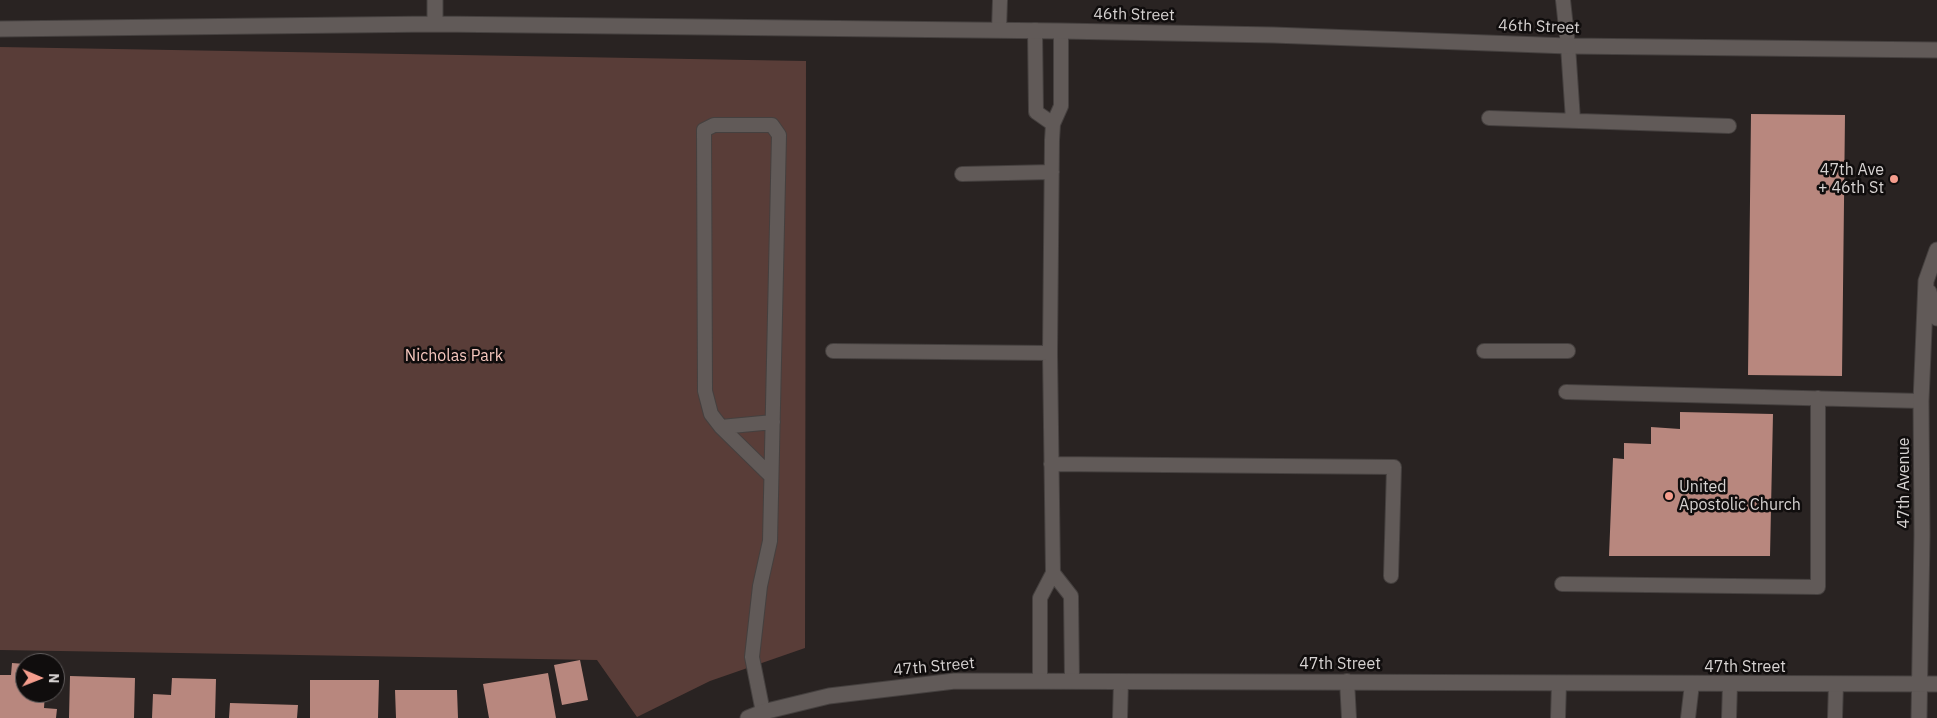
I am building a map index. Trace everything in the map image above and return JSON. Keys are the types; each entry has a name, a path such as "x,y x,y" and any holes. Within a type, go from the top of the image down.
{"street":[{"path":"435,0 435,24"},
{"name":"46th Street","path":"0,29 435,24 1035,30 1282,35 1568,46 1937,50"},
{"name":"47th Avenue","path":"1919,718 1918,684 1922,535 1921,401 1926,281 1937,250"},
{"path":"1926,281 1937,318"},
{"name":"47th Street","path":"748,718 763,712 829,696 955,681 1937,684"}],"lane":[{"path":"999,30 1000,0"},
{"path":"1563,0 1573,120"},
{"path":"1035,30 1036,112 1052,124"},
{"path":"1040,680 1040,598 1053,573 1050,353 1052,124 1061,106 1061,31"},
{"path":"1489,118 1729,126"},
{"path":"763,712 752,657 760,586 770,541 779,135 772,126 714,125 704,130 705,391 711,414 721,427 771,476"},
{"path":"962,174 1052,172"},
{"path":"1484,350 1568,351"},
{"path":"833,351 1050,353"},
{"path":"1566,392 1921,401"},
{"path":"1562,584 1818,587 1818,398"},
{"path":"721,427 773,422"},
{"path":"1051,464 1394,467 1391,576"},
{"path":"1053,573 1071,596 1072,681"},
{"path":"1120,718 1121,681"},
{"path":"1348,681 1349,718"},
{"path":"1558,718 1559,683"},
{"path":"1688,718 1692,684"},
{"path":"1730,684 1730,718"},
{"path":"1836,684 1836,718"}],"green space":[{"name":"Nicholas Park","path":"0,47 806,61 805,648 710,681 637,717 597,660 0,650"}],"building":[{"path":"1751,114 1845,115 1842,376 1748,375"},
{"path":"1680,412 1773,414 1770,556 1609,556 1613,458 1624,459 1624,443 1651,444 1651,427 1680,429"},
{"path":"580,660 588,700 562,705 554,665"},
{"path":"12,663 15,663 15,703 44,703 44,708 57,709 56,718 0,718 0,675 11,675"},
{"path":"548,673 556,718 489,718 483,684"},
{"path":"70,676 135,678 134,718 69,718"},
{"path":"172,678 216,679 215,718 152,718 153,694 171,695"},
{"path":"310,680 379,680 378,718 310,718"},
{"path":"395,690 457,690 458,718 396,718"},
{"path":"230,703 298,705 297,718 229,718"}],"place":[{"name":"47th Ave + 46th St","path":"1894,179"},
{"name":"United Apostolic Church","path":"1669,496"}]}
